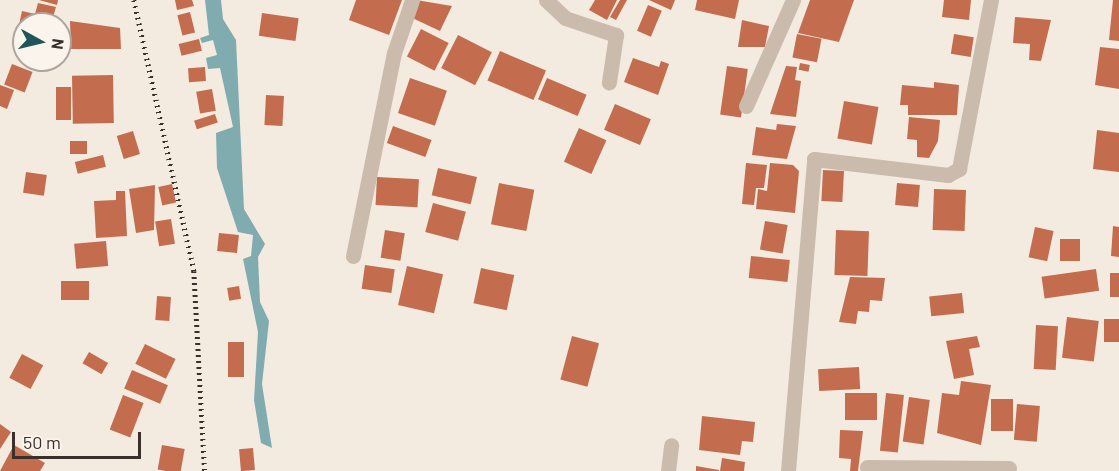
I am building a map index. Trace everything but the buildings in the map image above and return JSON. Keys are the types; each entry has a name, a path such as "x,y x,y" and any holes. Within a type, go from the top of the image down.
{"street":[{"path":"353,256 394,53 412,0"},
{"path":"546,0 565,18 616,35 609,82"},
{"path":"746,106 793,0"},
{"path":"788,471 814,159 948,175 959,169 991,0"},
{"path":"668,471 671,445"},
{"path":"867,467 1009,468"}],"water":[{"path":"205,0 221,0 223,19 236,40 244,209 265,244 258,257 260,302 269,321 262,384 272,448 261,443 254,400 258,332 243,259 251,256 253,235 238,232 217,168 216,133 233,127 220,68 208,69 206,58 217,55 213,40 202,43 200,38 209,35"}],"railway":[{"path":"134,0 194,271 205,471"}]}
